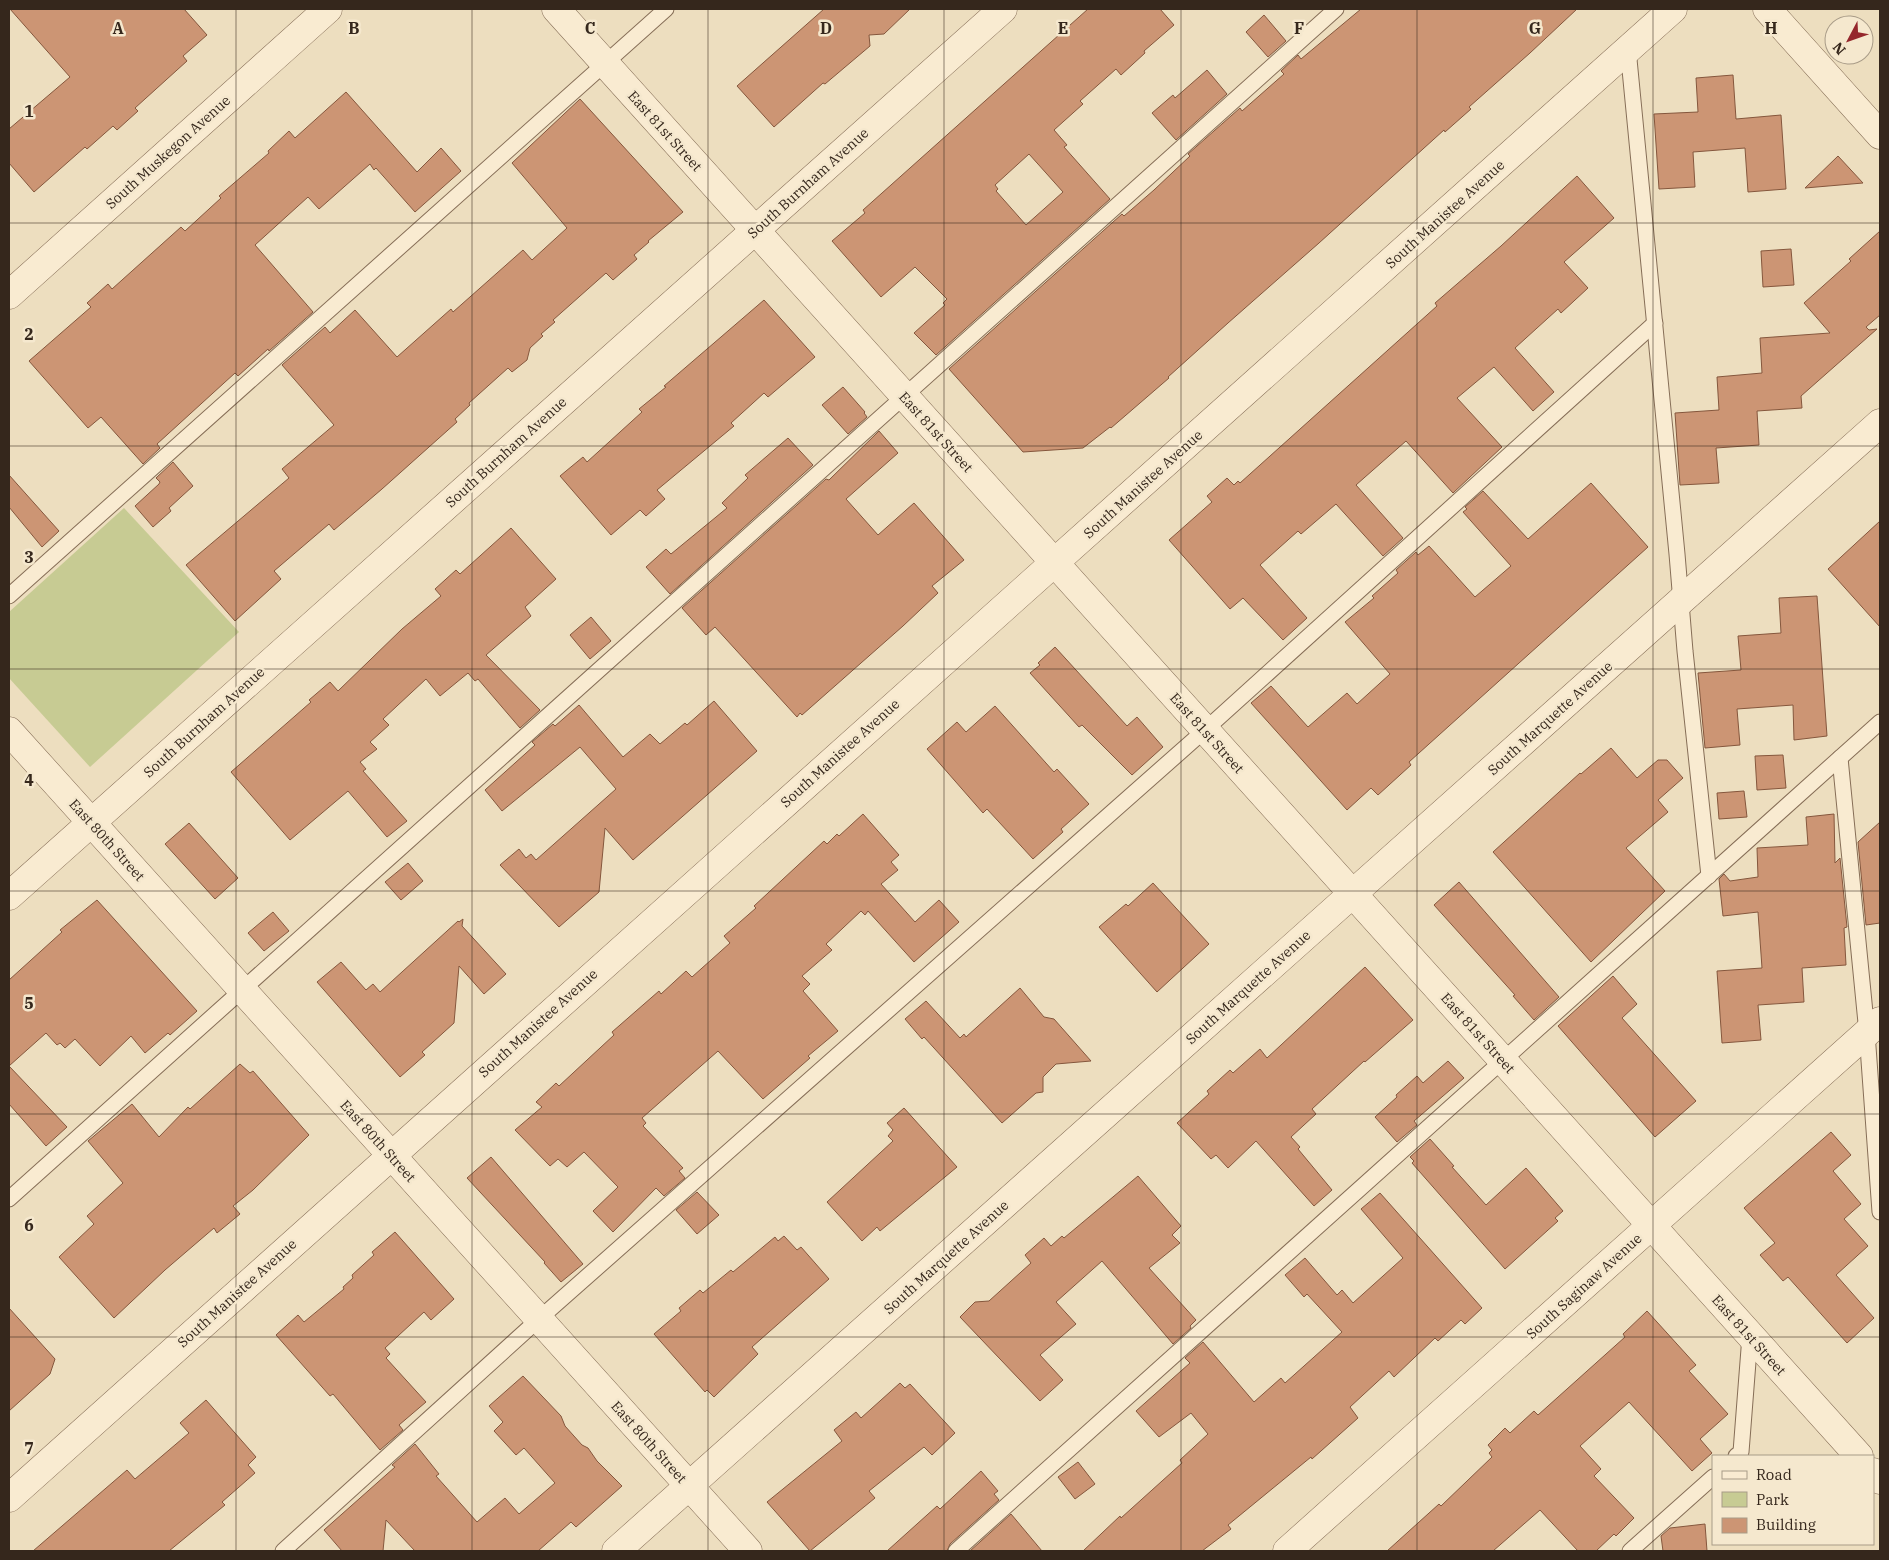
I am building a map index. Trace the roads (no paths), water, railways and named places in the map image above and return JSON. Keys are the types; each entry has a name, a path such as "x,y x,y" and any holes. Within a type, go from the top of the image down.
{"street":[{"name":"South Muskegon Avenue","path":"9,295 328,9"},
{"name":"East 81st Street","path":"556,9 1858,1455"},
{"name":"South Burnham Avenue","path":"9,896 1003,9"},
{"name":"South Manistee Avenue","path":"9,1498 1672,9"},
{"path":"1767,9 1878,128"},
{"name":"South Marquette Avenue","path":"616,1551 1682,602 1880,423"},
{"name":"East 80th Street","path":"9,731 748,1551"},
{"name":"South Saginaw Avenue","path":"1287,1551 1874,1027"}],"lane":[{"path":"9,596 666,9"},
{"path":"9,1199 1336,9"},
{"path":"1628,49 1708,876"},
{"path":"289,1549 539,1319 1205,730 1655,323"},
{"path":"956,1551 1880,722"},
{"path":"1840,758 1874,1027 1880,1212"},
{"path":"1737,1455 1741,1452 1750,1336"},
{"path":"1630,1551 1712,1478"}]}
